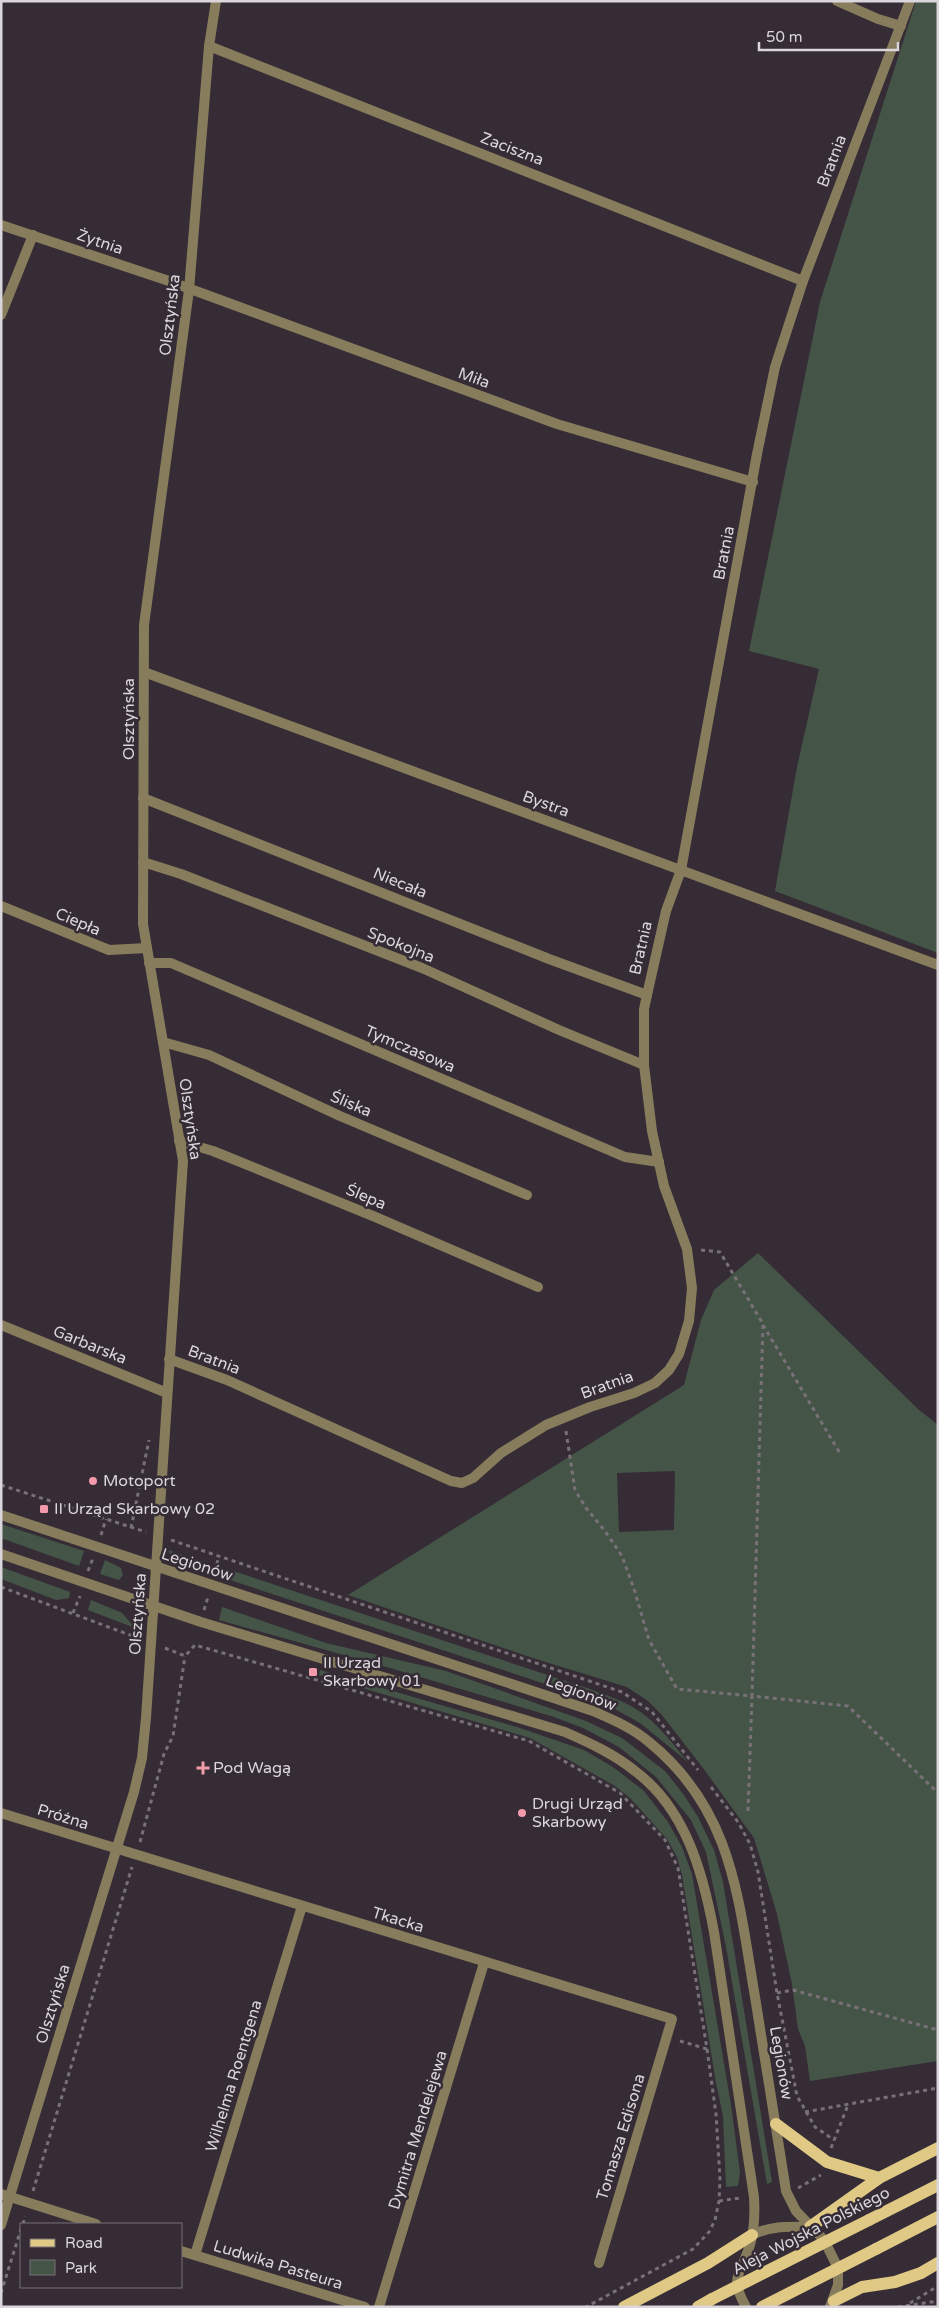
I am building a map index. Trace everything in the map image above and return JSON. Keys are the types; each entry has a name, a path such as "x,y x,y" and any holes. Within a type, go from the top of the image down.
{"main road":[{"path":"776,2124 827,2162 879,2178"},
{"path":"810,2227 879,2178 938,2148"},
{"name":"Aleja Wojska Polskiego","path":"698,2307 938,2185"},
{"path":"762,2307 938,2217"},
{"path":"624,2307 708,2263 752,2235"},
{"path":"832,2304 862,2288 895,2282 921,2273 938,2263"}],"street":[{"name":"Olsztyńska","path":"1,2225 6,2196 134,1792 142,1758 183,1162 143,924 144,624 189,290 209,46 216,1"},
{"path":"837,1 878,19 901,26"},
{"name":"Bratnia","path":"169,1359 227,1380 451,1481 462,1483 473,1478 501,1453 546,1425 590,1407 634,1393 655,1383 669,1370 679,1354 689,1321 692,1288 687,1249 664,1186 652,1131 644,1064 644,1008 646,995 666,911 680,870 775,367 803,281 910,1"},
{"name":"Zaciszna","path":"209,46 803,281"},
{"name":"Żytnia","path":"1,225 166,280 189,290"},
{"path":"1,315 33,235"},
{"name":"Miła","path":"189,290 557,424 753,482"},
{"name":"Bystra","path":"144,672 938,964"},
{"name":"Niecała","path":"143,798 549,959 646,995"},
{"name":"Spokojna","path":"144,862 181,874 422,968 559,1030 644,1064"},
{"name":"Ciepła","path":"1,906 109,950 147,948"},
{"name":"Tymczasowa","path":"149,963 171,963 625,1158 659,1162"},
{"name":"Śliska","path":"163,1042 209,1055 340,1116 527,1195"},
{"name":"Ślepa","path":"179,1141 214,1151 538,1287"},
{"name":"Garbarska","path":"1,1325 167,1393"},
{"name":"Legionów","path":"1,1515 575,1704 629,1728 649,1741 669,1760 704,1803 725,1846 744,1932 786,2191 796,2211 824,2240 838,2268 838,2285 832,2304"},
{"path":"1,1554 153,1606 565,1732 605,1750 637,1772 658,1793 680,1823 694,1852 706,1891 754,2197 755,2222 737,2280 740,2296 746,2307"},
{"name":"Próżna","path":"1,1813 116,1849"},
{"name":"Tkacka","path":"116,1849 672,2019"},
{"name":"Wilhelma Roentgena","path":"195,2255 302,1906"},
{"name":"Dymitra Mendelejewa","path":"379,2307 484,1963"},
{"name":"Tomasza Edisona","path":"599,2263 672,2019"},
{"path":"6,2196 93,2223"},
{"path":"752,2235 766,2228 779,2226 810,2227"},
{"name":"Ludwika Pasteura","path":"182,2251 365,2307"}],"path":[{"path":"687,1249 720,1252 841,1455"},
{"path":"748,1811 763,1324"},
{"path":"562,1418 567,1435 575,1490 622,1556 649,1640 672,1678 676,1689 848,1706 938,1793"},
{"path":"1,1485 132,1528 150,1435"},
{"path":"100,1536 106,1520"},
{"path":"169,1539 622,1692 652,1712 703,1776"},
{"path":"89,1570 94,1555"},
{"path":"214,1574 219,1556"},
{"path":"1,1587 137,1638"},
{"path":"73,1614 80,1595"},
{"path":"23,2223 136,1855 164,1754 173,1736 185,1656 195,1645 196,1640"},
{"path":"195,1645 528,1741 620,1793 665,1840 678,1868 707,2049 716,2114 720,2179 719,2201 715,2220 709,2232 693,2249 586,2307"},
{"path":"172,1651 185,1656"},
{"path":"709,1784 738,1822 750,1844 758,1872 777,1993 797,2096 815,2126 834,2140"},
{"path":"777,1993 792,1990 938,2030"},
{"path":"667,2037 707,2049"},
{"path":"805,2112 938,2088"},
{"path":"786,2191 802,2186 821,2174 848,2105"},
{"path":"719,2201 729,2198"},
{"path":"1,2294 20,2232"},
{"path":"898,2307 907,2304 938,2286"},
{"path":"907,2304 938,2301"}],"green space":[{"path":"916,1 938,1 938,953 775,891 797,767 819,669 749,651 820,302"},
{"path":"758,1253 918,1409 938,1425 938,2061 810,2081 805,2046 798,2029 792,1984 777,1914 754,1838 662,1715 648,1701 627,1687 536,1659 348,1595 684,1385 701,1320 714,1290","holes":["675,1471 674,1530 619,1532 617,1473"]},
{"path":"1,1524 84,1551 79,1566 1,1538"},
{"path":"168,1550 210,1564 208,1572 176,1561"},
{"path":"105,1560 121,1568 123,1575 119,1580 100,1574"},
{"path":"1,1567 70,1592 69,1598 56,1600 1,1579"},
{"path":"233,1571 619,1700 651,1720 688,1762 640,1723 606,1704 230,1580"},
{"path":"91,1600 122,1613 135,1628 88,1610"},
{"path":"222,1607 326,1643 446,1671 586,1721 622,1738 665,1771 698,1817 714,1850 723,1882 772,2182 767,2184 726,1947 706,1852 691,1820 656,1777 619,1747 583,1728 554,1717 390,1668 219,1620"},
{"path":"320,1670 517,1727 584,1750 613,1767 644,1791 668,1822 682,1847 692,1874 731,2105 740,2172 738,2186 726,2187 723,2116 682,1875 677,1857 667,1839 630,1798 615,1786 530,1738 319,1675"}],"place":[{"name":"Motoport","path":"93,1481"},
{"name":"II Urząd Skarbowy 02","path":"44,1509"},
{"name":"II Urząd Skarbowy 01","path":"313,1672"},
{"name":"Pod Wagą","path":"203,1768"},
{"name":"Drugi Urząd Skarbowy","path":"522,1813"}]}
